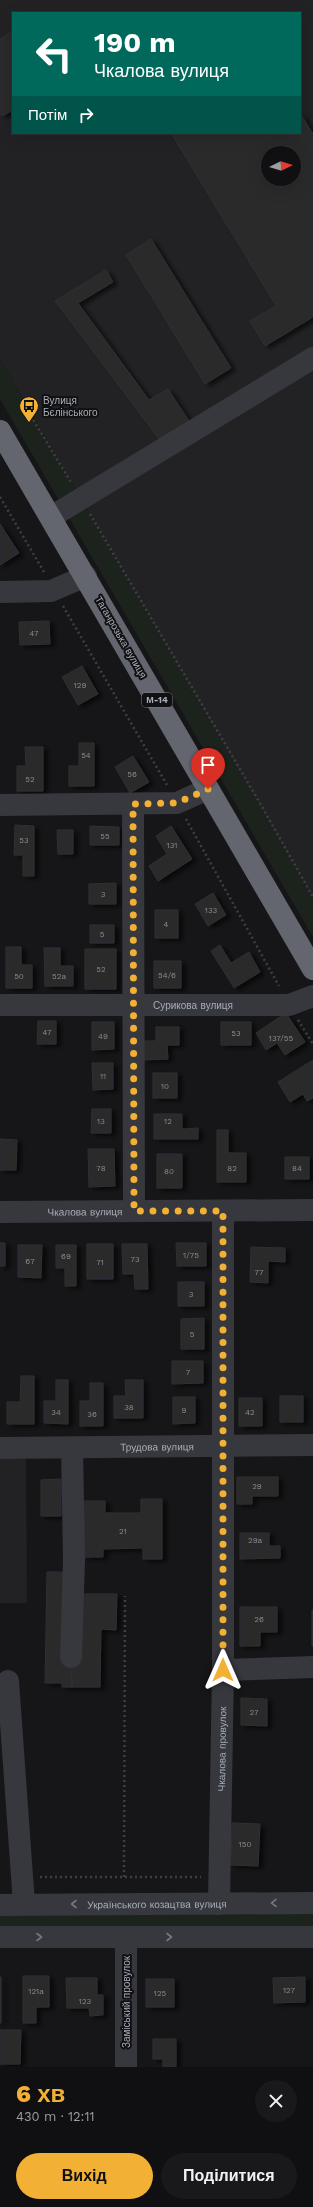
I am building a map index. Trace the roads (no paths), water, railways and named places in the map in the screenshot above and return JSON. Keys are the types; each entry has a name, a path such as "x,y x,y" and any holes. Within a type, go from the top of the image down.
{"highway":[{"name":"Таганрозька вулиця","path":"0,431 86,576 313,969"}],"street":[{"path":"51,517 313,358"},
{"path":"0,592 54,590 86,576"},
{"path":"0,805 177,803 208,789"},
{"path":"133,804 134,1211"},
{"name":"Сурикова вулиця","path":"0,1005 289,1005 313,996"},
{"name":"Чкалова вулиця","path":"0,1212 313,1210"},
{"name":"Чкалова провулок","path":"219,1904 223,1670 223,1211"},
{"name":"Трудова вулиця","path":"0,1448 313,1445"},
{"path":"71,1657 74,1560 72,1448"},
{"path":"223,1670 313,1667"},
{"path":"8,1681 24,1904"},
{"name":"Українського козацтва вулиця","path":"0,1904 313,1903"},
{"path":"0,1937 313,1937"},
{"name":"Заміський провулок","path":"126,1937 126,2067"}],"place":[{"name":"Вулиця Бєлінського","path":"29,423"}]}
